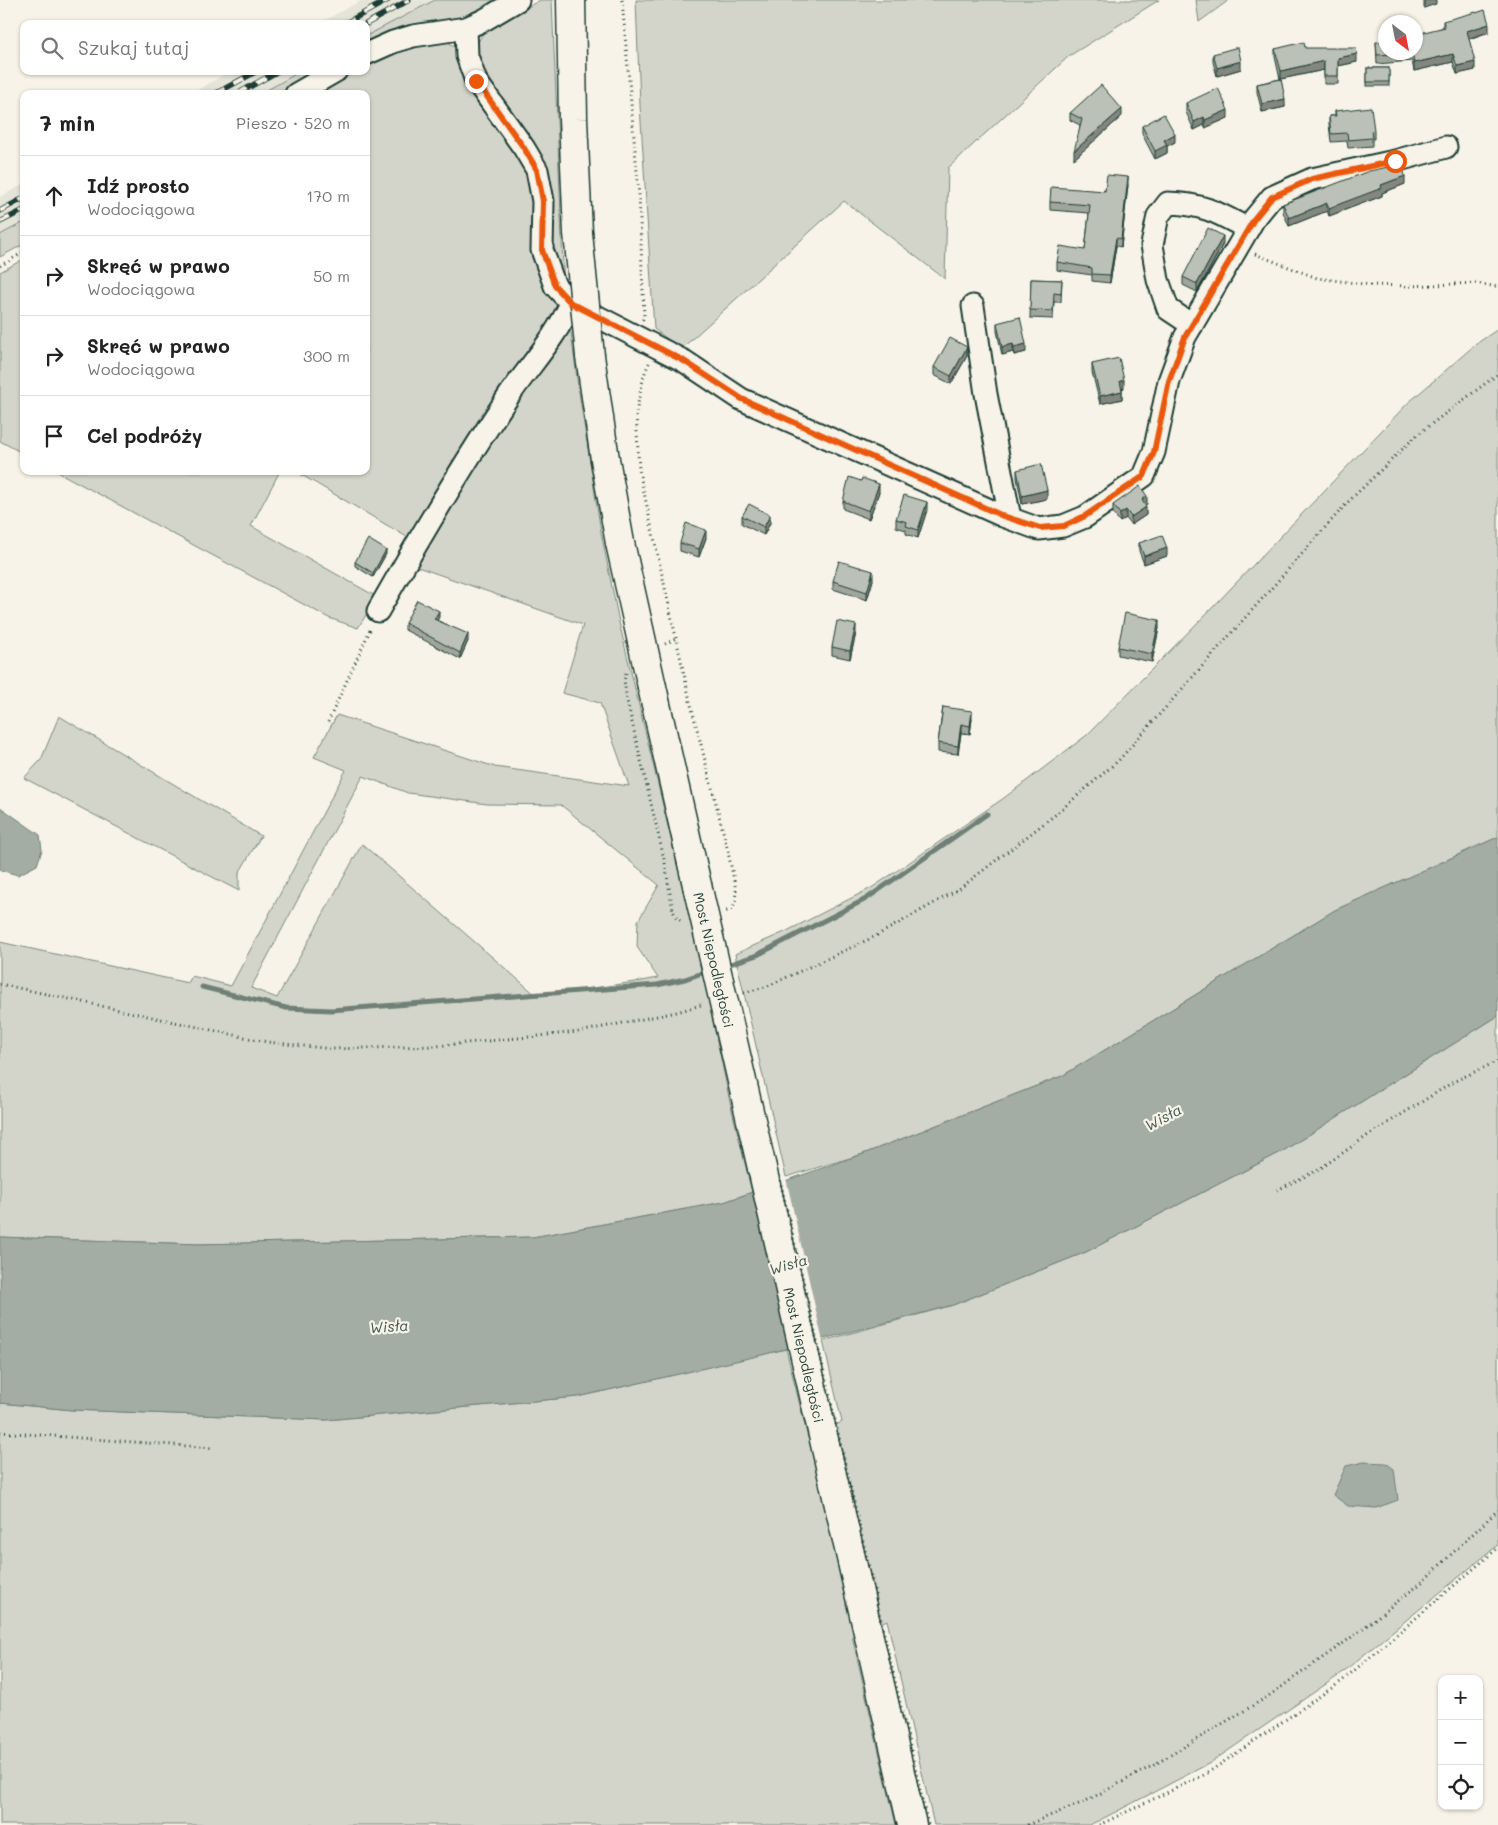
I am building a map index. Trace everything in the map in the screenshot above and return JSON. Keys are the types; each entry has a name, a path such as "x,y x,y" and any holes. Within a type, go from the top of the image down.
{"main road":[{"name":"Most Niepodległości","path":"572,2 573,137 578,233 590,356 605,459 620,543 912,1825"}],"street":[{"path":"370,52 393,42 414,36 466,28 518,0"},
{"path":"466,28 467,56 476,81 524,148 537,170 543,201 542,250 555,286 571,303 684,361 742,399 1010,518 1040,528 1064,526 1085,516 1144,476 1154,452 1169,381 1185,337 1254,219 1272,197 1312,179 1395,161 1446,147"},
{"path":"303,90 329,75"},
{"path":"1192,325 1168,309 1158,280 1152,245 1158,216 1168,204 1190,204 1213,210 1248,229"},
{"path":"378,611 432,515 508,396 563,322 571,303"},
{"path":"973,306 986,394 1010,518"}],"path":[{"path":"622,0 639,195 644,317 637,337"},
{"path":"1238,249 1262,256 1317,278 1371,285 1411,286 1475,283 1498,287"},
{"path":"0,266 20,254"},
{"path":"741,994 768,986 876,936 959,889 1055,815 1119,760 1347,503 1417,435 1498,374"},
{"path":"328,722 378,611"},
{"path":"718,907 720,916"},
{"path":"0,984 267,1042 333,1049 436,1046 579,1032 677,1012 704,1004"},
{"path":"1277,1190 1318,1170 1367,1136 1455,1081 1498,1061"},
{"path":"779,1173 928,1825"},
{"path":"0,1432 213,1448"},
{"path":"1026,1825 1086,1801 1154,1765 1267,1697 1345,1642 1420,1584 1498,1510"},
{"path":"1099,1825 1206,1774 1342,1681 1498,1548"}],"shaded area":[{"path":"362,0 435,0 370,34 370,20 325,20"},
{"path":"435,0 504,0 468,20 370,47 370,34"},
{"path":"540,0 552,0 564,289 550,254 548,200 538,150 490,82 473,52 483,33"},
{"path":"636,0 1159,0 1069,56 948,168 945,279 844,201 681,349 654,329 640,105"},
{"path":"1196,0 1229,0 1199,22"},
{"path":"442,38 455,47 463,73 533,180 532,209 542,272 561,313 429,500 412,540 302,475 370,475 370,90 313,90 339,75 370,75 370,60"},
{"path":"224,75 294,75 267,90 197,90"},
{"path":"294,75 318,75 293,90 267,90"},
{"path":"20,186 20,224 0,235 0,197"},
{"path":"20,224 20,246 0,257 0,235"},
{"path":"20,261 20,452 0,441 0,272"},
{"path":"570,325 601,532 619,622 702,968 730,1102 752,1192 724,1202 533,1237 198,1244 0,1237 0,942 188,983 192,976 231,986 346,770 314,757 337,715 495,767 629,786 600,703 562,693 583,625 412,565 508,396","holes":["363,776 408,793 487,804 561,805 659,885 638,921 637,947 658,978 537,996 362,844 277,998 251,988"]},
{"path":"1498,329 1498,837 1335,910 1062,1076 863,1154 786,1177 735,954 787,931 873,887 1004,798 1087,735 1214,606 1407,404 1476,344"},
{"path":"63,475 278,475 251,526 377,597 358,628 329,618"},
{"path":"59,716 261,836 239,873 239,891 24,778 41,760"},
{"path":"1498,1016 1498,1545 1338,1676 1210,1763 1089,1825 934,1825 887,1620 852,1636 896,1825 0,1825 0,1403 72,1410 326,1420 578,1397 786,1349 808,1438 842,1422 823,1341 953,1305 1086,1252 1283,1151"}],"water":[{"path":"0,807 40,835 42,850 37,865 18,875 0,870"},
{"name":"Wisła","path":"1498,837 1498,1016 1283,1151 1086,1252 953,1305 762,1355 578,1397 326,1420 72,1410 0,1403 0,1237 198,1244 533,1237 724,1202 863,1154 1062,1076 1335,910"},
{"path":"1364,1462 1386,1463 1394,1469 1398,1500 1376,1508 1348,1506 1333,1495 1346,1466"}],"pier":[{"path":"786,1178 823,1342 790,1350 754,1189"}],"building":[{"path":"1485,10 1489,24 1467,31 1475,62 1457,66 1453,54 1414,63 1413,60 1423,60 1423,32 1445,27 1443,21"},
{"path":"1304,42 1305,48 1356,48 1357,54 1338,58 1338,76 1324,76 1324,61 1281,71 1275,49"},
{"path":"1376,42 1378,42 1378,55 1377,55"},
{"path":"1238,47 1241,61 1217,68 1213,54"},
{"path":"1367,68 1389,68 1389,82 1367,82"},
{"path":"1281,79 1285,99 1262,104 1257,84"},
{"path":"1101,85 1122,109 1074,151 1082,119 1070,113"},
{"path":"1218,88 1228,110 1205,120 1204,117 1194,122 1186,103"},
{"path":"1371,107 1374,130 1371,131 1372,138 1348,140 1347,133 1331,134 1329,116 1336,116 1335,111"},
{"path":"1164,114 1175,134 1164,140 1167,145 1155,151 1142,126"},
{"path":"1402,164 1405,176 1381,185 1382,188 1329,208 1327,203 1289,218 1283,204 1369,171"},
{"path":"1107,175 1128,177 1121,239 1116,238 1110,275 1092,274 1092,268 1057,262 1060,246 1085,250 1090,205 1050,202 1051,187 1105,191"},
{"path":"1208,228 1223,236 1197,284 1183,277"},
{"path":"1031,279 1062,280 1061,294 1054,293 1053,311 1030,310"},
{"path":"1020,317 1026,344 1014,347 1013,344 1002,347 997,323"},
{"path":"950,338 967,347 951,376 934,367"},
{"path":"1119,358 1124,380 1120,381 1122,391 1100,396 1092,364"},
{"path":"1041,464 1047,490 1022,496 1017,470"},
{"path":"849,477 861,481 862,478 879,484 869,511 843,501"},
{"path":"1140,486 1147,496 1142,500 1146,507 1131,517 1126,510 1120,514 1113,505"},
{"path":"904,495 927,502 918,530 906,526 907,522 896,519"},
{"path":"749,504 770,515 764,527 742,516"},
{"path":"686,523 706,530 699,549 680,543"},
{"path":"1162,535 1167,548 1144,556 1139,543"},
{"path":"368,539 386,550 373,573 355,562"},
{"path":"839,561 873,571 867,592 833,581"},
{"path":"417,600 439,611 434,619 468,634 460,653 405,623"},
{"path":"1125,613 1159,620 1152,654 1118,647"},
{"path":"837,621 856,625 850,651 832,647"},
{"path":"943,707 972,711 970,726 961,724 958,746 938,743"}],"waterway":[{"path":"724,966 757,955 866,899 987,814"},
{"path":"202,987 286,1008 331,1010 657,985 685,979 708,971"}],"railway":[{"path":"351,20 388,0"},
{"path":"370,22 409,0"},
{"path":"222,90 250,75"},
{"path":"244,90 271,75"},
{"path":"0,211 20,200"},
{"path":"0,222 20,212"}],"route":[{"path":"476,81 524,148 537,170 543,201 542,250 555,286 571,303 684,361 742,399 1003,516 1040,528 1064,526 1085,516 1144,476 1154,452 1169,381 1185,337 1254,219 1272,197 1312,179 1395,161"}]}
